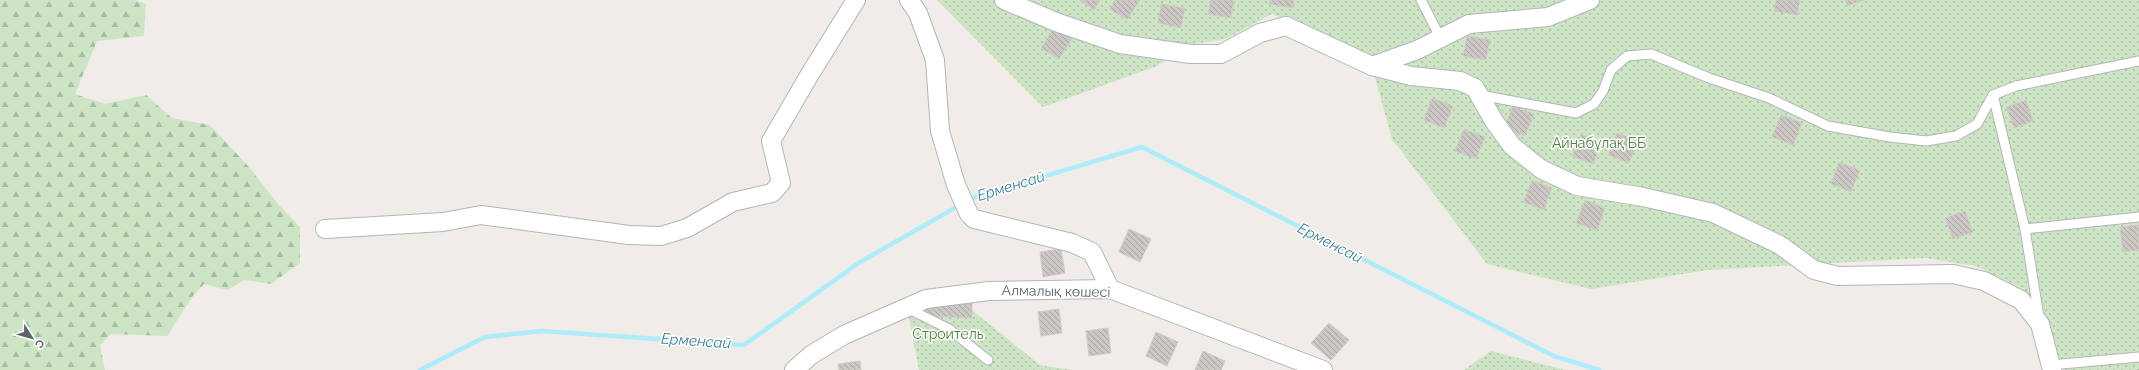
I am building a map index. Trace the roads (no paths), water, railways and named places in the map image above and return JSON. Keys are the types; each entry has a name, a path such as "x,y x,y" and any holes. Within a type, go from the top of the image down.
{"street":[{"path":"325,228 443,222 481,215 629,235 661,236 687,228 733,202 772,193 781,184 771,141 799,92 856,0"},
{"path":"910,0 918,13 935,60 940,131 956,185 969,214 974,219 1072,243 1092,252 1110,289"},
{"path":"1004,0 1056,22 1120,44 1191,54 1221,54 1260,33 1286,26 1372,66 1411,76 1460,81 1475,88 1512,146 1541,169 1577,186 1643,197 1713,213 1780,245 1814,270 1838,276 1953,274 1984,282 2021,300 2040,324 2052,367"},
{"path":"1372,66 1417,50 1440,37 1470,24 1548,17 1590,0"},
{"name":"Алмалық көшесі","path":"794,370 811,355 844,335 926,299 989,290 1110,289 1323,370"}],"lane":[{"path":"1421,0 1440,37"},
{"path":"1479,95 1539,108 1576,113 1594,104 1603,92 1612,70 1627,56 1651,54 1709,78 1769,98 1828,126 1890,137 1926,141 1956,136 1977,124 1993,95 2016,86 2139,61"},
{"path":"1993,95 2024,229 2040,324"},
{"path":"2024,229 2139,217"},
{"path":"907,308 949,329 988,360"},
{"path":"2052,367 2139,357"}],"waterway":[{"name":"Ерменсай","path":"967,201 975,197 1142,147 1554,356 1599,370"},
{"name":"Ерменсай","path":"420,370 485,337 542,331 744,345 860,262 960,205"}],"park label":[{"name":"Айнабұлақ ББ","path":"1599,143"},
{"name":"Строитель","path":"948,334"}]}
